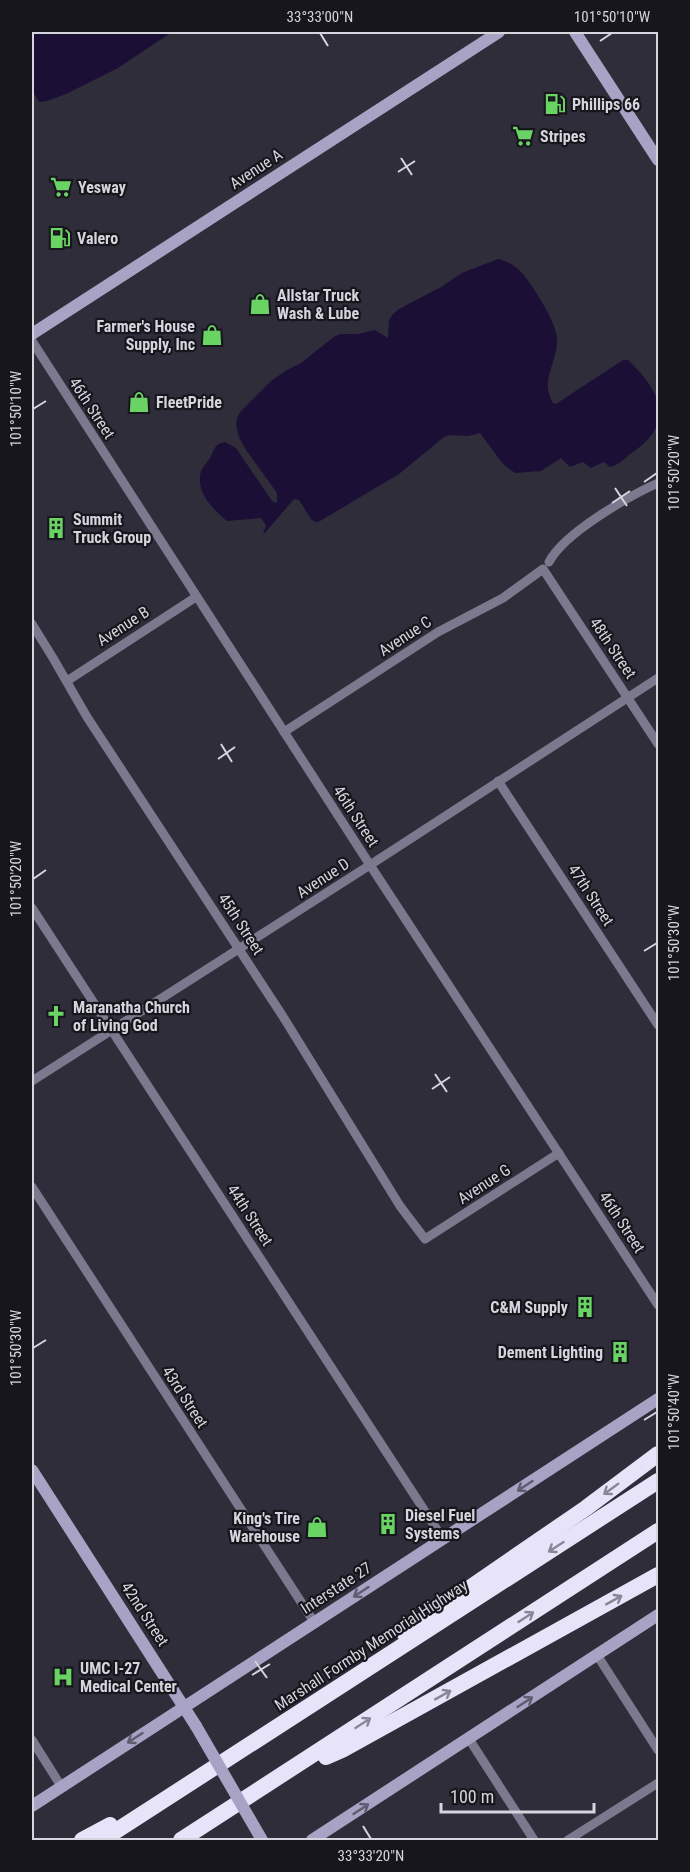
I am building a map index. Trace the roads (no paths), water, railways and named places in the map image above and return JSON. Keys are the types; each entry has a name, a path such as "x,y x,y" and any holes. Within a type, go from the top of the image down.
{"highway":[{"path":"257,1740 354,1667 586,1508 658,1455"},
{"name":"Marshall Formby Memorial Highway","path":"102,1840 658,1481"},
{"path":"181,1840 658,1531"},
{"path":"279,1778 342,1750 658,1575"},
{"path":"82,1840 201,1776"}],"main road":[{"name":"Avenue A","path":"32,334 499,32"},
{"path":"575,32 658,160"},
{"name":"Interstate 27","path":"32,1806 658,1399"},
{"name":"42nd Street","path":"32,1470 196,1726 262,1840"},
{"path":"312,1840 658,1615"}],"street":[{"name":"46th Street","path":"32,341 370,865 658,1305"},
{"name":"Avenue C","path":"284,732 438,632 503,598 546,566 559,547 614,505 658,483"},
{"name":"48th Street","path":"546,566 658,744"},
{"name":"Avenue B","path":"67,681 196,597"},
{"name":"45th Street","path":"32,624 87,717 282,1015 400,1206 425,1239"},
{"name":"Avenue D","path":"32,1082 658,678"},
{"name":"47th Street","path":"498,781 658,1025"},
{"name":"44th Street","path":"32,908 443,1539"},
{"name":"Avenue G","path":"425,1239 559,1154"},
{"name":"43rd Street","path":"32,1187 314,1622"},
{"path":"597,1655 658,1750"},
{"path":"469,1739 534,1840"},
{"path":"32,1740 61,1786"},
{"path":"568,1840 658,1782"}],"place":[{"name":"Phillips 66","path":"555,104"},
{"name":"Stripes","path":"523,136"},
{"name":"Yesway","path":"61,187"},
{"name":"Valero","path":"60,238"},
{"name":"Allstar Truck Wash & Lube","path":"260,304"},
{"name":"Farmer's House Supply, Inc","path":"212,335"},
{"name":"FleetPride","path":"139,402"},
{"name":"Summit Truck Group","path":"56,528"},
{"name":"Maranatha Church of Living God","path":"56,1016"},
{"name":"C&M Supply","path":"585,1307"},
{"name":"Dement Lighting","path":"620,1352"},
{"name":"Diesel Fuel Systems","path":"388,1524"},
{"name":"King's Tire Warehouse","path":"317,1527"},
{"name":"UMC I-27 Medical Center","path":"63,1677"}]}
